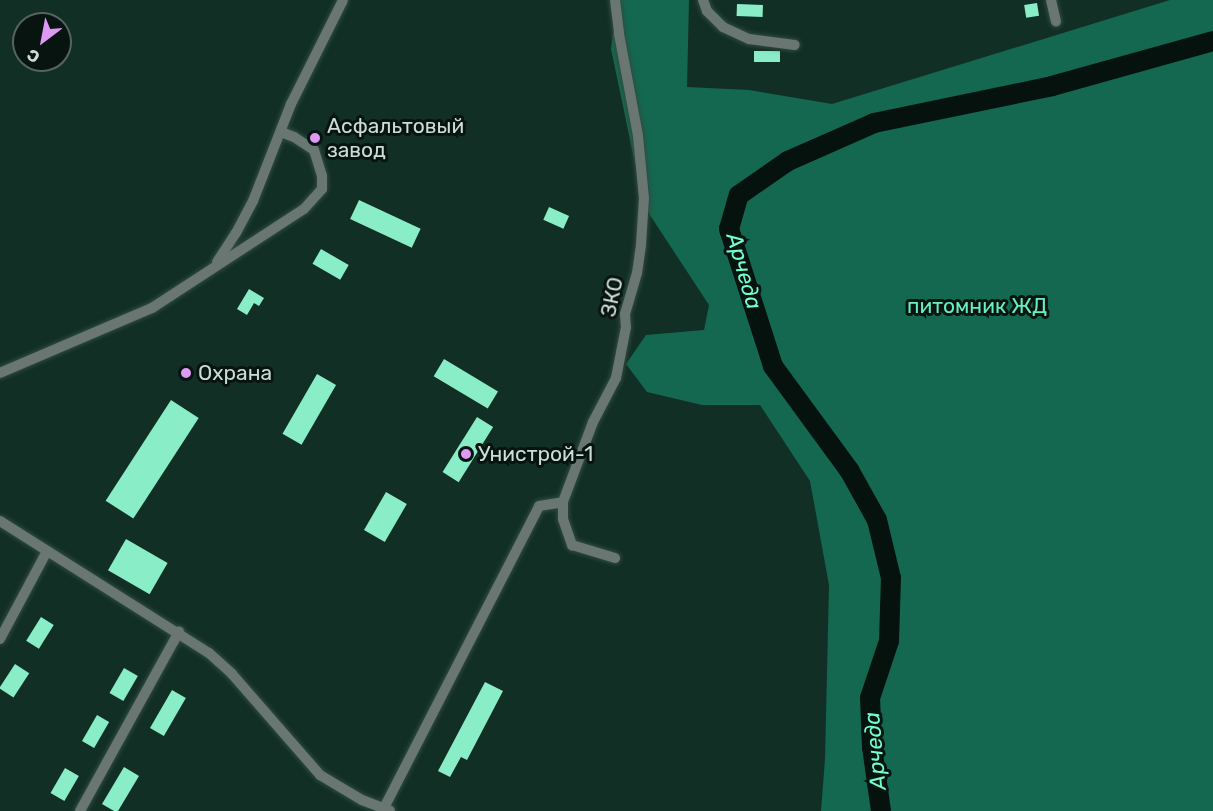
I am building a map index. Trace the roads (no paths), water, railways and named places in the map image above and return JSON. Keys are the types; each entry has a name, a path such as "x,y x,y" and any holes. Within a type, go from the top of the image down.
{"street":[{"path":"215,265 249,209 291,104 343,0"},
{"name":"ЗКО","path":"615,0 618,34 638,136 644,198 641,245 635,280 625,314 626,327 616,378 593,422 563,502 563,519 572,545 615,558"},
{"path":"704,0 707,11 723,27 749,39 795,45"},
{"path":"1051,0 1056,21"},
{"path":"0,373 152,308 304,209 322,189 322,176 314,150 294,137 281,132"},
{"path":"0,521 210,653 320,775 362,800 387,809 539,506 563,502"},
{"path":"0,639 47,551"},
{"path":"80,811 179,632"}],"waterway":[{"name":"Арчеда","path":"881,811 872,747 870,698 889,641 891,578 877,520 849,470 773,366 729,229 739,195 788,161 874,123 1052,86 1213,41"}],"place":[{"name":"Асфальтовый завод","path":"315,138"},
{"name":"Охрана","path":"186,373"},
{"name":"Унистрой-1","path":"466,454"}],"park label":[{"name":"питомник ЖД","path":"977,306"}]}
